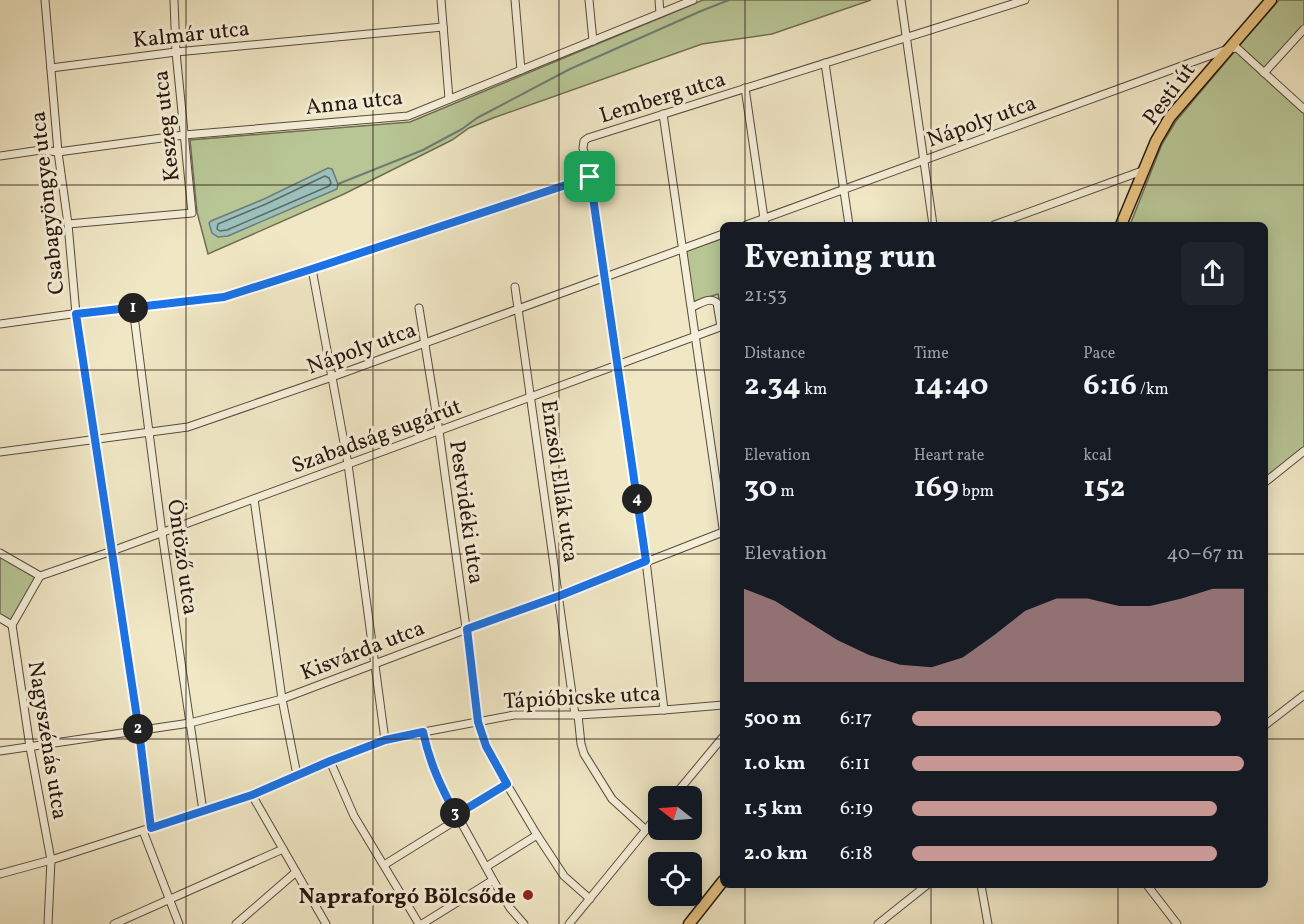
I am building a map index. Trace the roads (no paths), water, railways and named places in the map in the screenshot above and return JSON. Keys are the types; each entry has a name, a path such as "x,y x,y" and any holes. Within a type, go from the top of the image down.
{"main road":[{"name":"Pesti út","path":"1122,222 1142,171 1170,117 1271,0"},
{"path":"688,924 720,884"}],"street":[{"name":"Csabagyöngye utca","path":"45,0 58,152 68,224 76,314 139,731 151,828"},
{"name":"Keszeg utca","path":"68,224 192,213 176,51 174,0"},
{"path":"441,0 449,99"},
{"path":"515,0 521,70"},
{"path":"589,0 593,41"},
{"path":"659,0 660,13"},
{"name":"Anna utca","path":"0,156 42,150 58,152 184,135 408,116 693,0"},
{"path":"901,0 933,222"},
{"name":"Lemberg utca","path":"590,177 583,148 584,141 588,138 1025,0"},
{"name":"Kalmár utca","path":"51,68 176,51 443,27"},
{"path":"1264,73 1304,28"},
{"path":"1228,49 1237,48 1303,106"},
{"name":"Nápoly utca","path":"764,222 923,160 1228,49"},
{"path":"825,63 848,222"},
{"path":"745,88 764,222"},
{"path":"663,114 720,508"},
{"path":"1016,221 1142,171"},
{"path":"0,324 224,297 590,177 646,561 664,710"},
{"name":"Nápoly utca","path":"0,452 188,427 332,377 720,235"},
{"path":"312,269 348,464 385,740"},
{"name":"Enzsöl Ellák utca","path":"515,287 581,744 584,754 612,799 646,830"},
{"path":"692,311 715,300 720,317"},
{"name":"Öntöző utca","path":"133,308 162,533 203,811"},
{"name":"Pestvidéki utca","path":"418,308 439,431 478,722 486,746 537,835 564,876 590,899"},
{"name":"Szabadság sugárút","path":"40,576 720,327"},
{"path":"1268,480 1304,451"},
{"path":"254,499 282,699 297,775"},
{"name":"Kisvárda utca","path":"0,751 190,723 282,699 559,596 720,531"},
{"path":"0,553 40,576 12,625 0,618"},
{"name":"Nagyszénás utca","path":"12,625 30,747 51,860 48,924"},
{"path":"1268,723 1304,695"},
{"name":"Tápióbicske utca","path":"0,874 51,860 252,795 385,740 526,714 576,715 720,705"},
{"path":"423,732 433,768 457,817 510,908 524,924"},
{"path":"682,786 720,741"},
{"path":"330,761 354,816 421,924 493,880"},
{"path":"384,865 507,784"},
{"path":"252,795 326,924"},
{"path":"569,924 648,828"},
{"path":"143,831 179,924"},
{"path":"486,867 537,835"},
{"path":"114,924 283,849"},
{"path":"236,924 296,872"},
{"path":"881,923 923,888"},
{"path":"982,888 988,924"},
{"path":"1149,888 1177,924"}],"water":[{"path":"328,168 332,169 338,184 337,189 228,236 218,237 212,233 209,223 211,221 264,199"}],"waterway":[{"path":"338,184 423,150 462,129 477,118 570,69 729,0"}],"place":[{"name":"Napraforgó Bölcsőde","path":"528,895"}]}
